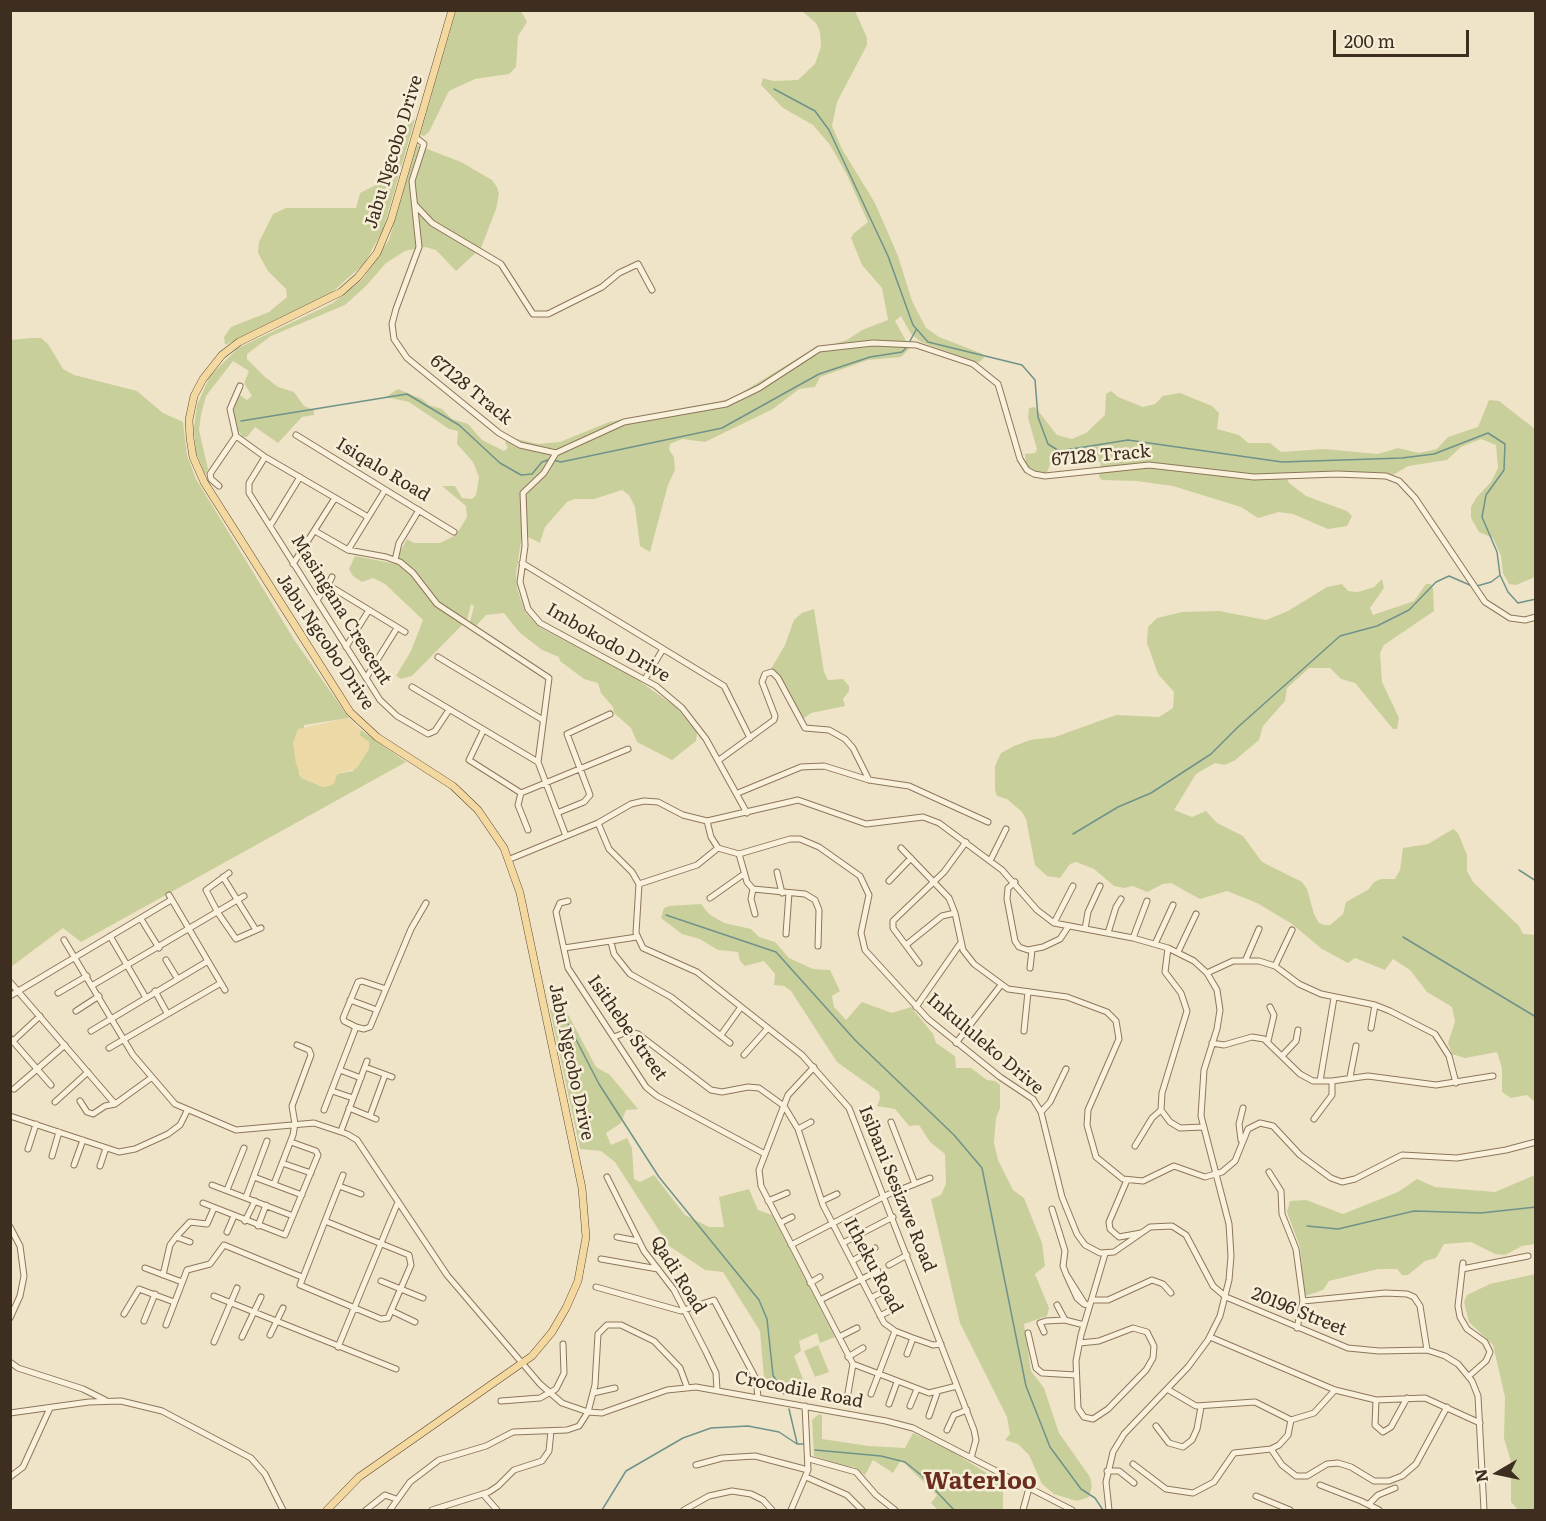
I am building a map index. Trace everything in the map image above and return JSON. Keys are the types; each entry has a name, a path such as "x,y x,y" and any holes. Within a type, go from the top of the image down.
{"main road":[{"name":"Jabu Ngcobo Drive","path":"327,1510 359,1477 523,1364 552,1332 573,1294 584,1253 586,1221 580,1178 520,893 510,859 488,822 467,798 442,778 378,737 350,712 209,490 193,457 190,438 189,420 194,396 202,380 222,355 248,337 331,299 350,285 368,266 391,220 452,10"}],"street":[{"path":"415,137 424,145 413,174 414,203 432,223 501,264 529,310 538,316 548,314 597,290 638,264 652,290"},
{"name":"67128 Track","path":"414,203 419,246 392,324 394,339 403,354 499,433 530,449 556,453 624,422 726,404 759,388 819,349 873,343 916,345 973,364 998,384 1020,459 1027,470 1034,474 1045,476 1149,465 1254,477 1337,474 1386,476 1399,481 1415,498 1485,602 1510,618 1525,620 1536,617"},
{"path":"240,386 230,409 236,436 265,457 368,517"},
{"name":"Isiqalo Road","path":"296,435 454,532"},
{"path":"219,486 211,479 210,474 236,436"},
{"name":"Imbokodo Drive","path":"556,453 544,473 523,493 525,546 522,563 522,593 533,617 572,642 645,679 682,708 719,760 747,813"},
{"name":"Masingana Crescent","path":"265,457 249,483 248,490 386,707 425,733 435,731 449,710"},
{"path":"270,526 300,477"},
{"path":"348,550 385,490"},
{"path":"293,564 335,498"},
{"path":"395,560 399,543 420,510"},
{"path":"315,531 348,550 395,560 410,570 437,604 548,677 550,684 538,762 544,784 566,836"},
{"path":"522,563 726,688 750,738"},
{"path":"316,600 332,577"},
{"path":"328,585 405,632"},
{"path":"346,647 369,610"},
{"path":"366,678 397,628"},
{"path":"645,679 663,649"},
{"path":"438,657 543,720"},
{"path":"719,760 775,718 762,682 765,674 774,673 806,728 829,730 845,739 853,748 869,780"},
{"path":"412,687 538,762"},
{"path":"557,813 589,799 590,793 567,734 610,714"},
{"path":"483,731 469,760 521,793"},
{"path":"521,793 628,749"},
{"path":"738,793 808,765 824,766 869,780 909,786 976,820 987,822"},
{"path":"521,793 518,805 528,830"},
{"path":"510,859 598,823 631,804 644,801 658,802 691,818 707,821 798,800 866,824 918,817 939,823 966,842 1014,882 1037,910 1054,923 1133,938 1168,948 1194,961 1207,973 1217,990 1220,1010 1202,1082 1203,1127 1230,1238 1230,1268 1226,1297 1210,1337 1188,1367 1124,1434 1113,1452 1107,1471 1109,1510"},
{"path":"707,821 711,837 718,848 739,854 744,874 753,889 751,899 755,914"},
{"path":"564,948 637,937 639,884 632,872 609,849 598,823"},
{"path":"990,861 1006,829"},
{"name":"Inkululeko Drive","path":"739,854 790,839 800,839 819,847 861,876 869,895 861,933 863,947 916,1006 956,1043 1004,1080 1030,1096 1041,1112 1057,1182 1077,1234 1090,1249 1105,1254"},
{"path":"919,963 892,926 892,922 934,882 966,842"},
{"path":"639,884 697,865 718,848"},
{"path":"901,848 949,898 955,913 960,944 968,959 1011,990 1076,1000 1107,1012 1116,1021 1119,1039 1088,1110 1087,1125 1096,1157 1127,1180 1143,1181 1174,1166 1202,1177 1216,1175 1232,1165 1241,1142 1251,1126 1260,1123 1271,1124 1300,1155 1331,1178 1342,1182 1355,1179 1402,1155 1456,1158 1506,1150 1536,1142"},
{"path":"889,881 911,858"},
{"path":"777,872 785,893 786,934"},
{"path":"223,877 258,929 236,939 206,890 223,877 229,873"},
{"path":"710,898 744,874"},
{"path":"1014,882 1007,894 1015,941 1021,948 1032,950 1057,941 1068,927"},
{"path":"1054,923 1073,886"},
{"path":"1085,930 1087,914 1100,886"},
{"path":"753,889 809,896 817,904 818,946"},
{"path":"93,986 244,896"},
{"path":"10,996 141,919 170,898 225,990"},
{"path":"1108,933 1116,907 1121,899"},
{"name":"Isithebe Street","path":"568,901 562,902 556,912 571,973 653,1094 765,1154"},
{"path":"1133,938 1148,901"},
{"path":"386,989 360,981 343,1019 356,1027 368,1028 377,1010 386,989 411,929 426,903"},
{"path":"1155,944 1173,905"},
{"path":"906,945 939,917 955,913"},
{"path":"1178,952 1196,914"},
{"path":"141,919 159,948"},
{"path":"1246,959 1259,928"},
{"path":"1275,966 1292,930"},
{"path":"110,936 145,996"},
{"name":"Isibani Sesizwe Road","path":"637,937 647,951 690,968 768,1028 814,1067 849,1108 976,1435 971,1458"},
{"path":"64,940 123,1039 151,1078 170,1100 188,1111 241,1131 314,1123 341,1131 367,1060"},
{"path":"611,942 614,954 630,974 671,997 730,1043"},
{"path":"916,1006 960,944"},
{"path":"1168,948 1165,972 1181,993 1187,1011 1161,1097 1161,1110 1170,1122 1180,1128 1203,1127"},
{"path":"1030,968 1032,950"},
{"path":"1207,973 1228,962 1246,959 1275,966 1306,988 1334,998 1375,1005 1435,1034 1449,1056 1456,1083"},
{"path":"166,960 177,978"},
{"path":"91,1030 145,996 208,961"},
{"path":"58,993 87,976"},
{"path":"10,982 115,1104"},
{"path":"109,1048 221,983"},
{"path":"956,1043 1001,985"},
{"path":"155,991 167,1013"},
{"path":"1024,1031 1028,992"},
{"path":"76,1011 99,996"},
{"path":"1320,1082 1334,998"},
{"path":"350,1000 377,1010"},
{"path":"1371,1028 1375,1005"},
{"path":"721,1035 741,1007"},
{"path":"1268,1041 1274,1015 1270,1007"},
{"path":"40,1016 11,1040 51,1085"},
{"path":"324,1110 356,1027"},
{"path":"744,1055 768,1028"},
{"path":"1282,1056 1296,1041 1298,1030"},
{"name":"Itheku Road","path":"614,1037 627,1032 638,1034 711,1090 722,1092 748,1087 759,1088 784,1106 798,1129 822,1201 832,1223 880,1316 895,1331 933,1345 941,1344"},
{"path":"1212,1043 1224,1045 1252,1037 1268,1041 1300,1074 1320,1082 1368,1076 1427,1086 1492,1076"},
{"path":"14,1089 65,1045"},
{"path":"274,1184 291,1142 295,1124 292,1106 311,1055 309,1050 297,1045"},
{"path":"1350,1077 1356,1046"},
{"path":"365,1067 392,1077"},
{"path":"814,1067 789,1093 765,1154 759,1179 768,1201 853,1364 897,1382 937,1394 957,1386"},
{"path":"1041,1112 1050,1102 1066,1069"},
{"path":"340,1070 361,1078"},
{"path":"55,1102 88,1072"},
{"path":"349,1108 373,1118 385,1075"},
{"path":"80,1101 91,1114 105,1106 115,1104 151,1078"},
{"path":"1314,1119 1332,1095 1332,1081"},
{"path":"332,1091 353,1098"},
{"path":"1241,1142 1239,1124 1243,1108"},
{"path":"1135,1146 1152,1118 1161,1110"},
{"path":"11,1118 36,1124 106,1148 123,1151 148,1144 174,1130 188,1111"},
{"path":"798,1129 811,1122"},
{"path":"891,1122 915,1184"},
{"path":"28,1149 36,1124"},
{"name":"Crocodile Road","path":"341,1131 352,1137 362,1147 432,1255 523,1364 550,1394 562,1403 588,1412 608,1412 658,1392 687,1387 758,1397 899,1424 1072,1510"},
{"path":"52,1156 59,1132"},
{"path":"74,1165 82,1140"},
{"path":"246,1197 267,1141"},
{"path":"203,1203 284,1236 318,1153 291,1142"},
{"path":"100,1166 106,1148"},
{"path":"227,1190 244,1148"},
{"path":"282,1163 311,1173"},
{"path":"1269,1172 1281,1191 1282,1214 1296,1249 1303,1301 1297,1328"},
{"path":"325,1221 407,1253 411,1258 411,1265 392,1311 384,1320 301,1287 302,1277 343,1174"},
{"path":"254,1177 302,1195"},
{"name":"Qadi Road","path":"607,1177 638,1240 685,1310 715,1370 717,1390"},
{"path":"791,1245 885,1197 930,1178"},
{"path":"1127,1180 1109,1222 1110,1229 1119,1237 1141,1233"},
{"path":"212,1185 293,1216"},
{"path":"339,1186 361,1194"},
{"path":"768,1201 787,1193"},
{"path":"822,1201 837,1194"},
{"path":"245,1221 255,1201"},
{"path":"338,1347 398,1202"},
{"path":"258,1226 266,1205"},
{"path":"163,1275 170,1245 176,1237 190,1222 207,1224 214,1208"},
{"path":"1052,1209 1065,1251 1063,1266 1077,1298 1089,1303 1108,1300 1152,1280 1159,1281 1171,1293"},
{"path":"227,1232 234,1216"},
{"path":"780,1223 792,1217"},
{"path":"843,1243 893,1217"},
{"path":"1080,1343 1099,1341 1131,1329 1140,1329 1152,1338 1154,1353 1141,1375 1108,1409 1093,1419 1084,1417 1079,1411 1076,1375 1080,1343 1089,1303 1105,1254 1120,1250 1141,1233 1160,1225 1180,1230 1188,1239 1213,1286 1226,1297"},
{"path":"10,1227 20,1246 24,1276 20,1296 10,1318"},
{"path":"176,1237 190,1242"},
{"path":"617,1237 638,1240"},
{"path":"166,1324 187,1270 210,1264 221,1247 226,1245 302,1277"},
{"path":"852,1261 875,1248"},
{"path":"889,1265 908,1255"},
{"path":"1484,1510 1478,1396 1469,1376 1486,1361 1490,1352 1485,1342 1467,1329 1460,1317 1458,1306 1462,1266 1528,1256"},
{"path":"601,1259 658,1269"},
{"path":"145,1268 182,1282"},
{"path":"820,1300 878,1271"},
{"path":"810,1283 820,1277"},
{"path":"381,1281 423,1298"},
{"path":"596,1287 685,1310 708,1299 716,1301 756,1379 758,1397"},
{"path":"214,1342 237,1288"},
{"path":"124,1314 138,1289 174,1302"},
{"path":"871,1298 884,1291"},
{"path":"1303,1301 1385,1293 1407,1294 1420,1306 1427,1350"},
{"path":"144,1321 155,1294"},
{"path":"214,1296 396,1369"},
{"path":"242,1337 261,1297"},
{"name":"20196 Street","path":"1226,1297 1297,1328 1356,1350 1427,1350 1453,1360 1469,1376"},
{"path":"1058,1305 1065,1320"},
{"path":"270,1335 283,1308"},
{"path":"880,1316 895,1308"},
{"path":"392,1311 415,1322"},
{"path":"1044,1332 1040,1323 1065,1320 1084,1325"},
{"path":"390,1510 396,1499 419,1472 439,1460 486,1446 513,1432 551,1431 579,1426 588,1412 593,1394 597,1369 598,1334 609,1324 639,1332 659,1345 680,1368 687,1387"},
{"path":"838,1337 857,1328"},
{"path":"871,1394 895,1331"},
{"path":"1028,1333 1036,1368 1042,1373 1076,1375"},
{"path":"1210,1337 1335,1390 1376,1400 1425,1398 1480,1423"},
{"path":"907,1354 913,1338"},
{"path":"501,1401 540,1398 550,1394 559,1386 564,1373 563,1344"},
{"path":"848,1357 863,1348"},
{"path":"10,1362 36,1375 88,1390 106,1401"},
{"path":"848,1393 853,1364"},
{"path":"889,1404 897,1382"},
{"path":"593,1394 615,1389"},
{"path":"910,1406 917,1389"},
{"path":"1167,1389 1185,1402 1201,1407 1255,1402 1291,1420 1314,1413 1335,1390"},
{"path":"929,1416 937,1394"},
{"path":"1376,1400 1375,1425 1383,1432 1391,1427 1407,1398"},
{"path":"10,1413 106,1401 130,1402 162,1410 251,1458 265,1474 283,1510"},
{"path":"791,1510 808,1470 806,1406"},
{"path":"1156,1425 1172,1445 1183,1447 1192,1440 1197,1429 1201,1407"},
{"path":"1271,1449 1282,1465 1296,1476 1307,1476 1327,1464 1338,1463 1351,1467 1374,1481 1389,1481 1413,1468 1447,1407"},
{"path":"10,1477 23,1467 50,1408"},
{"path":"947,1430 954,1414 967,1410"},
{"path":"1133,1464 1167,1489 1193,1493 1214,1482 1234,1453 1271,1449 1286,1438 1291,1420"},
{"path":"432,1510 483,1494 498,1486 514,1470 544,1459 549,1451 551,1431"},
{"path":"696,1465 722,1458 754,1456 808,1470"},
{"path":"809,1459 856,1472 876,1495 896,1510"},
{"path":"1107,1471 1119,1471 1134,1483"},
{"path":"806,1477 847,1495 862,1510"},
{"path":"1320,1485 1379,1510"},
{"path":"1023,1510 1029,1488"},
{"path":"1369,1504 1378,1495 1395,1488"},
{"path":"684,1510 709,1496 732,1491 751,1494 763,1500 772,1510"},
{"path":"483,1494 497,1510"},
{"path":"366,1510 385,1496 396,1499"},
{"path":"1256,1496 1290,1510"}],"green space":[{"path":"456,11 521,11 527,22 518,36 516,67 509,74 475,79 449,91 429,132 424,136 420,135"},
{"path":"802,11 855,11 867,38 867,45 837,102 832,126 842,149 875,203 898,256 912,301 926,328 939,337 983,354 984,358 978,363 921,342 911,334 901,316 895,321 910,348 901,357 868,360 820,377 815,387 799,389 773,409 705,442 682,439 670,444 669,450 674,457 675,470 668,485 650,552 640,546 635,507 629,495 622,490 594,499 575,499 567,502 545,527 540,543 522,534 516,574 517,588 525,612 539,627 631,675 676,707 697,733 696,741 672,760 637,742 631,728 614,713 613,707 601,693 598,683 584,679 560,661 559,657 542,650 519,632 504,613 486,615 476,626 470,622 474,606 471,604 467,620 438,601 414,570 397,558 407,539 414,543 440,543 456,535 467,517 466,506 442,486 455,486 462,498 472,499 476,495 479,477 473,462 457,444 458,431 449,429 409,402 386,397 398,389 422,399 429,405 442,409 452,419 468,424 482,440 504,451 508,448 505,442 513,438 538,444 560,442 609,422 731,399 808,352 847,340 862,330 888,320 882,288 862,265 851,238 868,222 847,175 830,145 813,125 783,108 761,85 763,78 773,81 798,80 815,64 821,47 820,32 816,23"},
{"path":"415,119 383,230 364,264 330,294 225,345 224,337 231,327 269,312 287,297 286,289 268,271 258,253 259,242 273,214 286,208 356,208 360,193 388,179 396,140 401,130"},
{"path":"417,145 461,162 492,180 497,187 499,194 496,209 481,248 456,271 436,250 425,247 405,251 386,263 345,305 271,336 247,354 247,359 265,377 278,387 294,392 304,406 314,410 314,415 302,417 278,443 255,427 247,437 243,437 237,429 233,413 236,400 240,395 247,400 252,396 244,383 249,371 233,361 206,396 201,415 199,430 208,469 205,475 196,452 194,428 197,405 210,376 238,348 333,303 363,279 389,240"},
{"path":"41,338 48,344 63,369 74,375 137,391 163,413 183,422 187,455 196,479 295,641 349,718 304,725 299,774 302,778 323,787 334,783 337,774 353,771 369,742 359,735 361,730 406,762 81,942 63,928 11,967 10,340"},
{"path":"1111,391 1118,397 1143,407 1155,404 1163,396 1180,393 1212,406 1219,413 1217,429 1239,435 1248,443 1270,443 1281,452 1324,449 1378,454 1398,448 1419,453 1437,449 1448,437 1478,427 1489,400 1499,401 1535,429 1535,577 1516,585 1509,584 1503,573 1501,556 1493,538 1479,532 1471,518 1471,507 1491,482 1498,468 1496,445 1481,439 1461,447 1447,460 1408,466 1393,475 1375,472 1288,473 1286,477 1289,483 1306,496 1347,511 1352,516 1347,526 1328,529 1293,514 1279,512 1258,518 1241,507 1173,486 1136,481 1102,480 1099,477 1101,463 1084,453 1066,461 1051,462 1046,475 1030,470 1026,465 1025,454 1035,453 1037,449 1028,418 1029,408 1035,407 1057,435 1072,439 1086,433 1105,415 1106,394"},
{"path":"355,556 401,565 411,573 436,607 463,624 412,676 401,679 396,676 411,651 423,620 385,584 373,578 362,582 353,576 349,569"},
{"path":"1382,579 1384,588 1370,608 1373,615 1414,601 1426,584 1431,584 1433,589 1434,611 1384,645 1380,653 1382,682 1399,718 1397,729 1393,729 1355,683 1341,679 1330,668 1309,668 1287,688 1285,701 1263,726 1259,740 1234,761 1224,765 1215,763 1196,774 1174,810 1192,817 1206,811 1217,823 1243,836 1262,862 1302,882 1307,889 1314,914 1319,923 1325,925 1330,925 1343,914 1346,902 1369,889 1374,882 1381,879 1395,879 1400,870 1403,848 1428,844 1453,829 1458,833 1467,855 1467,871 1473,882 1519,926 1523,934 1535,935 1535,1102 1527,1095 1511,1098 1502,1092 1502,1068 1497,1052 1465,1058 1452,1054 1448,1043 1455,1022 1452,1007 1427,992 1410,970 1393,959 1385,970 1355,958 1348,963 1322,949 1292,924 1257,903 1227,891 1200,899 1171,883 1163,884 1147,892 1133,886 1124,888 1114,886 1094,869 1076,862 1070,864 1060,878 1047,876 1035,865 1026,819 1022,812 1007,799 997,796 995,790 995,766 1001,753 1014,746 1030,740 1055,737 1116,715 1159,717 1173,708 1174,692 1158,674 1147,643 1148,627 1157,618 1182,612 1219,611 1266,620 1288,611 1327,587 1342,584 1348,591 1358,592 1374,587"},
{"path":"814,609 824,672 828,680 843,679 849,686 849,691 843,699 845,706 811,713 803,719 779,674 771,669 785,645 794,620 802,613"},
{"path":"701,904 709,914 724,923 751,929 759,937 775,942 789,958 813,969 830,970 840,991 832,996 834,1007 846,1020 862,1002 892,1013 911,1007 933,1034 936,1043 955,1056 956,1068 971,1068 987,1080 995,1081 1000,1085 1000,1108 996,1118 994,1143 998,1160 1013,1190 1024,1198 1042,1243 1045,1266 1035,1274 1049,1308 1047,1316 1024,1324 1031,1371 1044,1388 1059,1433 1090,1477 1092,1486 1089,1497 1077,1501 1054,1494 1042,1484 1029,1455 1018,1444 1005,1440 1010,1434 1007,1417 960,1323 931,1199 941,1195 946,1184 945,1154 930,1142 919,1125 909,1126 895,1109 877,1106 880,1098 879,1092 837,1062 791,991 784,986 774,985 775,974 764,961 745,966 740,961 738,952 718,950 700,939 682,934 661,918 664,908 669,906"},
{"path":"563,1005 596,1067 610,1075 638,1109 626,1110 621,1123 606,1133 611,1145 627,1138 632,1148 634,1179 640,1182 654,1175 685,1215 709,1227 724,1227 719,1197 749,1189 758,1210 772,1215 835,1337 820,1343 817,1333 799,1341 801,1351 794,1356 803,1379 788,1394 765,1390 760,1331 723,1272 705,1270 669,1246 615,1162 601,1151 580,1149 550,1010"},
{"path":"1535,1175 1535,1244 1522,1246 1505,1255 1495,1254 1471,1242 1444,1244 1436,1258 1425,1261 1408,1275 1402,1275 1397,1269 1378,1269 1329,1281 1323,1290 1305,1296 1300,1247 1287,1212 1290,1201 1306,1200 1343,1214 1398,1192 1417,1179 1435,1187 1495,1192"},
{"path":"1535,1274 1535,1510 1518,1510 1511,1502 1511,1462 1504,1438 1505,1397 1493,1345 1469,1322 1464,1302 1467,1295 1490,1284"},
{"path":"818,1345 829,1372 815,1377 804,1351"},
{"path":"819,1414 822,1415 822,1439 869,1446 905,1448 913,1433 951,1451 1003,1483 1003,1510 938,1510 931,1503 937,1495 901,1460 893,1473 873,1460 865,1475 854,1467 842,1466 814,1456 812,1420"}],"sand":[{"path":"349,718 361,730 359,735 369,742 369,749 357,768 337,774 334,783 330,786 323,787 302,778 296,764 293,743 298,729"}],"waterway":[{"path":"774,89 815,111 829,130 888,256 913,325 928,342 1022,365 1035,380 1038,417 1048,444 1059,451 1128,440 1282,462 1402,458 1434,454 1488,433 1505,444 1504,470 1486,495 1482,517 1497,552 1500,575 1508,592 1518,603 1536,599"},
{"path":"910,341 916,330"},
{"path":"553,460 561,462 722,428 819,374 870,357 902,352 906,348"},
{"path":"241,421 407,394 459,425 500,463 521,475 532,474 542,462 548,460"},
{"path":"1073,834 1118,807 1151,793 1211,754 1340,636 1377,626 1409,610 1436,582 1449,576 1472,586"},
{"path":"1477,586 1491,582 1499,576"},
{"path":"1519,870 1536,881"},
{"path":"666,915 776,952 855,1040 954,1135 982,1168 1026,1386 1050,1447 1081,1489 1095,1498 1103,1510"},
{"path":"1403,937 1536,1017"},
{"path":"568,1024 599,1084 659,1177 759,1300 767,1319 773,1375 784,1394"},
{"path":"1307,1226 1338,1229 1414,1211 1481,1213 1536,1207"},
{"path":"789,1409 797,1443"},
{"path":"602,1510 626,1471 683,1438 711,1428 748,1426 779,1432 797,1444 804,1444"},
{"path":"815,1450 881,1456 905,1462 921,1475 954,1510"}],"district":[{"name":"Waterloo","path":"980,1482"}]}
